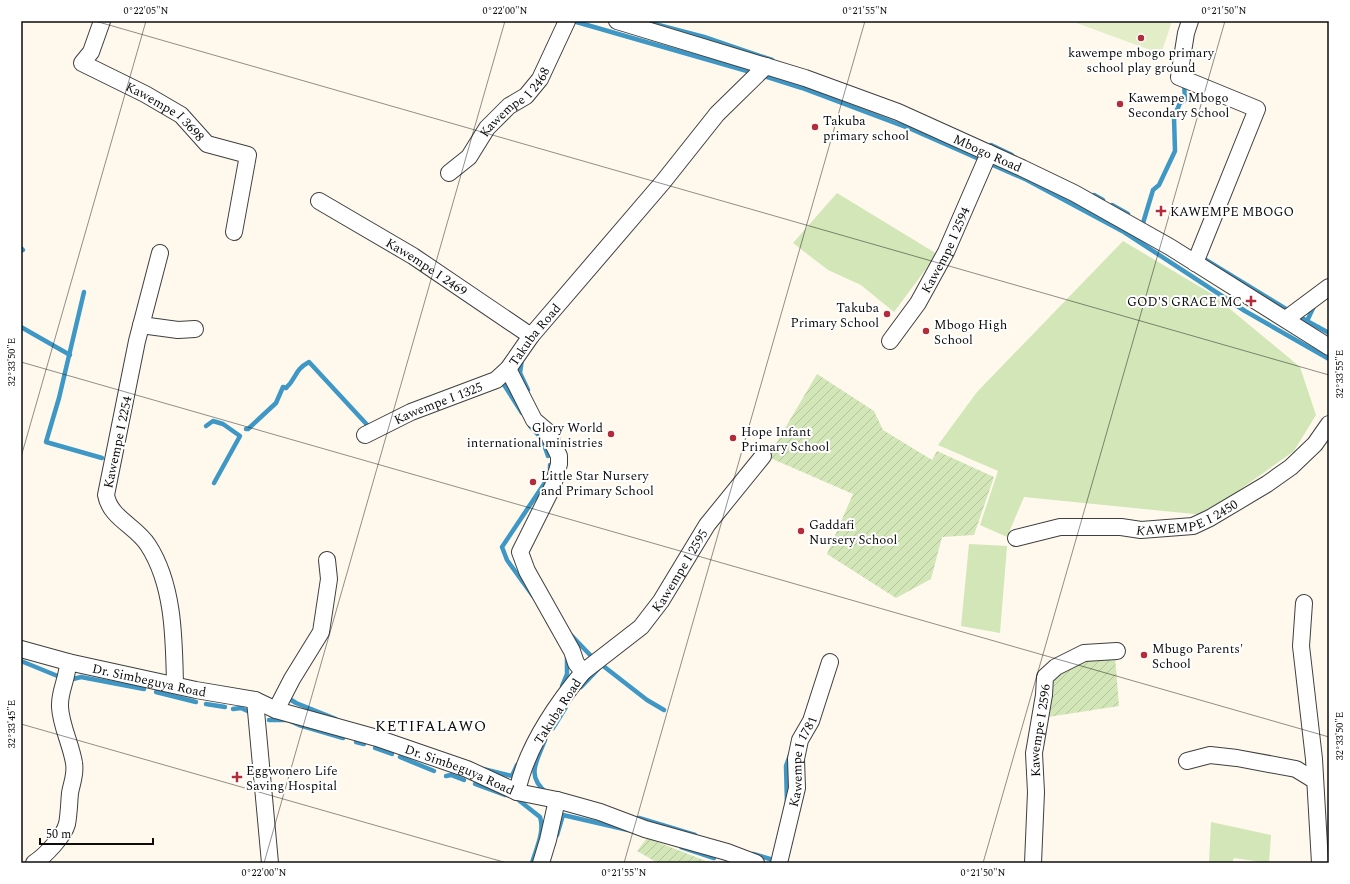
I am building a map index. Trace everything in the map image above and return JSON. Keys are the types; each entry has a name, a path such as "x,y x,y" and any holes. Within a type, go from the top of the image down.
{"street":[{"name":"Kawempe I 3698","path":"102,21 91,52 82,63 145,94 181,116 207,144 248,155 234,232"},
{"name":"Kawempe I 2468","path":"449,173 469,157 487,128 510,106 526,96 540,79 567,21"},
{"name":"Mbogo Road","path":"617,21 805,78 898,112 989,153 1074,193 1195,263 1329,347"},
{"path":"1190,21 1186,33 1179,77 1256,109 1195,263"},
{"name":"Takuba Road","path":"517,792 522,772 535,743 567,691 583,672 576,663 572,651 527,571 520,552 553,486 559,464 559,456 547,431 534,420 508,369 531,336 658,188 717,114 766,66"},
{"name":"Kawempe I 2594","path":"890,341 918,303 946,252 989,153"},
{"name":"Kawempe I 2469","path":"319,201 413,256 531,336"},
{"name":"Kawempe I 2254","path":"160,253 141,325 106,495 108,504 112,511 134,529 147,544 163,579 173,627 175,685"},
{"path":"1286,319 1329,286"},
{"path":"141,325 178,330 195,329"},
{"name":"Kawempe I 1325","path":"365,435 411,412 496,380 508,369"},
{"name":"KAWEMPE I 2450","path":"1016,538 1060,527 1120,527 1141,530 1193,526 1210,518 1267,484 1291,467 1315,444 1329,424"},
{"name":"Kawempe I 2595","path":"583,672 642,627 661,601 708,525 763,456"},
{"path":"276,710 292,679 321,632 329,579 327,560"},
{"path":"1304,603 1301,646 1314,759 1314,780 1319,824 1320,863"},
{"name":"Dr. Simbeguya Road","path":"21,649 68,662 175,685 255,700 276,710 377,738 467,770 517,792 557,800 645,829 723,858 756,863"},
{"name":"Kawempe I 2596","path":"1033,863 1036,792 1034,753 1044,695 1045,677 1056,667 1084,653 1117,651"},
{"path":"34,863 42,858 63,833 67,824 70,792 76,773 60,708 60,696 68,673 68,662"},
{"name":"Kawempe I 1781","path":"779,863 797,788 796,759 800,740 811,721 830,662"},
{"path":"255,700 270,863"},
{"path":"1187,761 1210,755 1237,758 1296,769 1314,780"},
{"path":"541,863 557,800"}],"green space":[{"name":"kawempe mbogo primary school play ground","path":"1071,21 1172,21 1161,54"},
{"path":"837,193 937,254 894,312 861,285 828,270 793,243"},
{"path":"1123,241 1212,294 1300,367 1316,415 1294,451 1204,515 1024,497 1007,537 980,525 998,471 938,445 977,392"},
{"path":"817,374 874,411 883,430 932,460 937,451 994,477 974,535 942,537 931,579 896,598 827,554 853,494 768,457"},
{"path":"969,544 1007,546 1000,633 961,626"},
{"path":"1082,657 1115,657 1119,706 1048,717 1047,678"},
{"path":"1211,822 1271,835 1269,863 1234,858 1232,863 1209,863"},
{"path":"647,838 711,863 658,863 637,851"}],"waterway":[{"path":"573,21 754,73"},
{"path":"647,22 704,37 772,60"},
{"path":"761,75 802,88 911,129 1027,180 1124,232 1245,311 1329,359"},
{"path":"1143,223 1153,190 1159,185 1175,151 1174,117 1180,103 1185,100 1184,82"},
{"path":"991,145 1012,155"},
{"path":"1094,195 1103,200"},
{"path":"1112,205 1128,214"},
{"path":"1201,257 1291,312"},
{"path":"84,292 59,398 46,442 102,458"},
{"path":"1315,304 1307,321 1329,333"},
{"path":"1297,315 1307,321"},
{"path":"21,327 70,355"},
{"path":"522,359 520,373 528,390"},
{"path":"246,429 248,429 276,403 283,387 286,388 298,371 309,362 371,429"},
{"path":"501,380 522,413"},
{"path":"206,426 213,421 223,424 240,436 214,483"},
{"path":"530,426 542,439 548,456"},
{"path":"533,596 507,560 502,547 550,475 550,465"},
{"path":"571,635 592,657 595,655"},
{"path":"562,686 567,674 567,657"},
{"path":"21,661 60,677"},
{"path":"581,687 602,665 647,700 664,710"},
{"path":"73,679 81,677 144,689"},
{"path":"156,692 196,702"},
{"path":"288,698 296,703 336,719"},
{"path":"206,704 225,707"},
{"path":"553,728 566,707"},
{"path":"233,709 241,708 252,713"},
{"path":"269,720 288,720 299,725 343,738"},
{"path":"545,740 536,762 535,774 536,780 540,787 547,793"},
{"path":"356,742 364,744"},
{"path":"375,748 392,754"},
{"path":"787,803 786,766 790,755"},
{"path":"400,757 434,771"},
{"path":"483,769 512,776 517,765"},
{"path":"446,776 451,775 464,780"},
{"path":"475,784 505,795"},
{"path":"516,798 540,817 541,834 532,863"},
{"path":"557,835 563,815 628,830"},
{"path":"639,818 695,835"},
{"path":"681,847 714,858"},
{"path":"753,854 777,861"}],"place":[{"name":"kawempe mbogo primary school play ground","path":"1141,38"},
{"name":"Kawempe Mbogo Secondary School","path":"1120,104"},
{"name":"Takuba primary school","path":"815,127"},
{"name":"KAWEMPE MBOGO","path":"1161,211"},
{"name":"GOD'S GRACE MC","path":"1251,301"},
{"name":"Takuba Primary School","path":"887,314"},
{"name":"Mbogo High School","path":"926,331"},
{"name":"Glory World international ministries","path":"611,434"},
{"name":"Hope Infant Primary School","path":"733,438"},
{"name":"Little Star Nursery and Primary School","path":"533,482"},
{"name":"Gaddafi Nursery School","path":"801,531"},
{"name":"Mbugo Parents' School","path":"1144,655"},
{"name":"Eggwonero Life Saving Hospital","path":"237,777"}],"district":[{"name":"KETIFALAWO","path":"431,726"}]}
